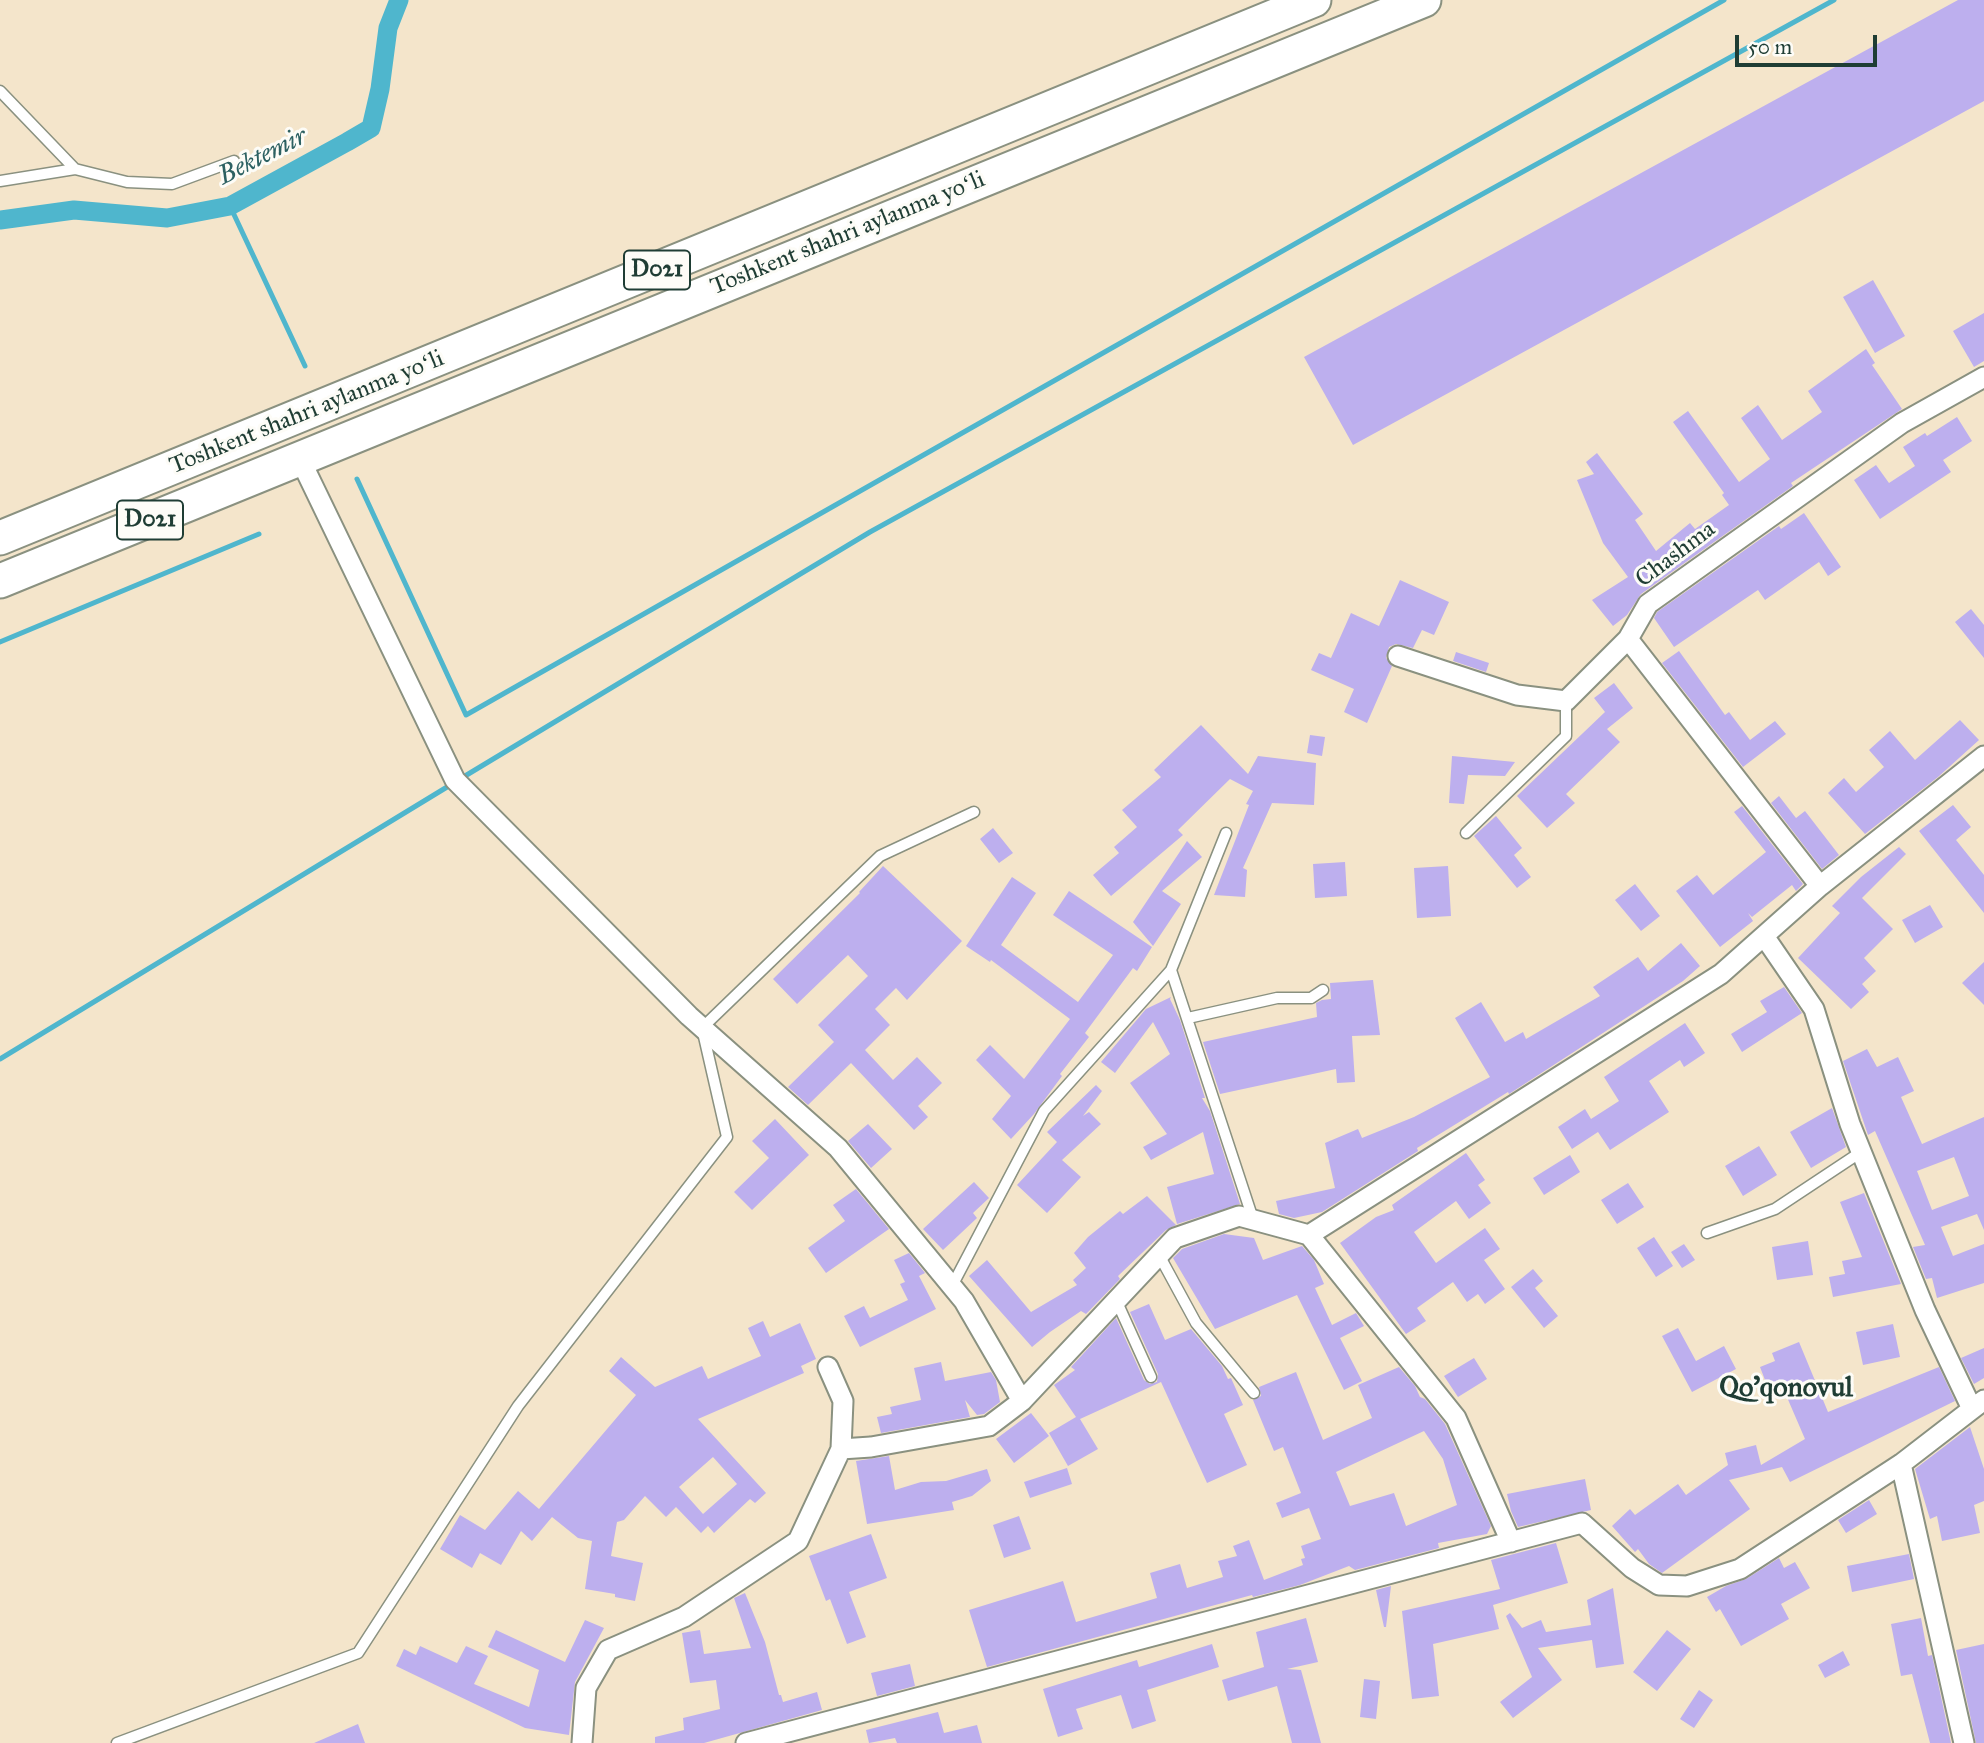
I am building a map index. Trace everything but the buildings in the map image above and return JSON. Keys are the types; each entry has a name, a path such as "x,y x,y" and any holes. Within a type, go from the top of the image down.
{"highway":[{"name":"Toshkent shahri aylanma yoʻli","path":"0,538 1314,0"},
{"name":"Toshkent shahri aylanma yoʻli","path":"0,580 1424,0"},
{"path":"1043,111 1039,122 1040,133 1058,148"}],"street":[{"name":"Chashma","path":"1566,701 1628,639 1648,604 1902,423 1984,377"},
{"path":"300,459 459,784 702,1028 838,1147 964,1301 1022,1401"},
{"path":"1628,639 1820,886"},
{"path":"1398,656 1517,695 1566,701"},
{"path":"1309,1235 1721,974 1820,886 1984,756"},
{"path":"746,1743 786,1737 1582,1522 1632,1568 1659,1585 1687,1586 1740,1569 1901,1464 1978,1404 1925,1310 1850,1125 1814,1009 1764,936"},
{"path":"841,1449 872,1447 989,1426 1022,1401 1175,1238 1238,1216 1309,1235 1455,1418 1511,1542"},
{"path":"582,1743 586,1688 608,1650 684,1617 797,1541 841,1449 843,1401 828,1367"},
{"path":"1901,1464 1965,1743"}],"lane":[{"path":"0,91 75,169"},
{"path":"0,181 75,169 127,182 172,184 234,161"},
{"path":"1466,833 1566,736 1566,701"},
{"path":"117,1743 358,1653 518,1406 727,1137 702,1028 880,856 974,812"},
{"path":"952,1286 1044,1111 1171,971 1226,833"},
{"path":"1171,971 1253,1220"},
{"path":"1188,1018 1276,998 1311,998 1323,990"},
{"path":"1707,1233 1775,1209 1861,1152"},
{"path":"1159,1255 1196,1323 1254,1393"},
{"path":"1117,1302 1151,1377"}],"waterway":[{"name":"Bektemir","path":"0,220 74,210 167,218 230,206 347,142 371,128 380,89 388,28 399,0"},
{"path":"357,479 466,715 1724,0"},
{"path":"460,779 870,532 1834,0"},
{"path":"230,206 305,366"},
{"path":"0,642 259,534"},
{"path":"0,1059 452,784"}],"district":[{"name":"Qo'qonovul","path":"1786,1389"}]}
